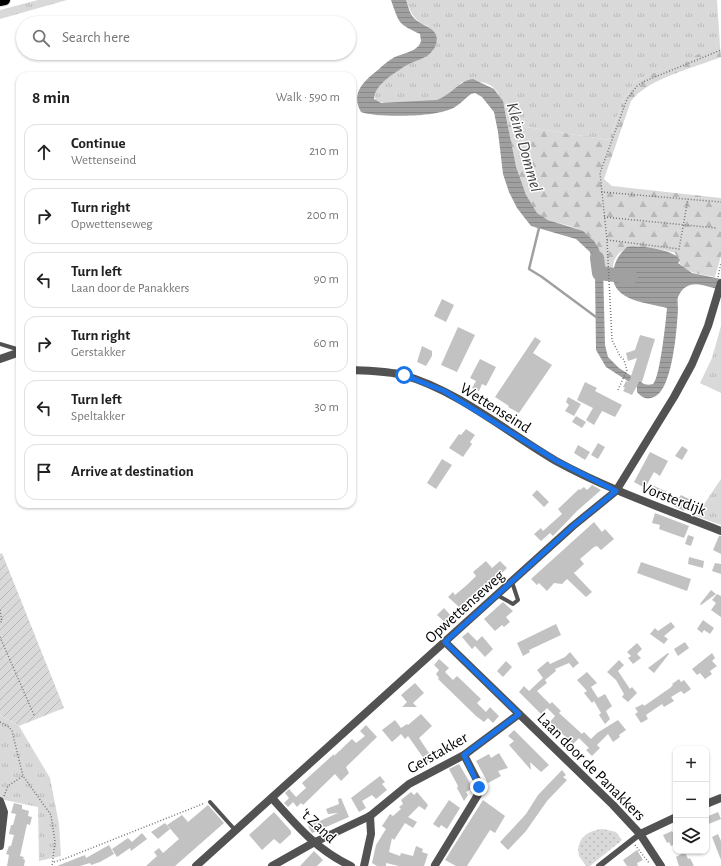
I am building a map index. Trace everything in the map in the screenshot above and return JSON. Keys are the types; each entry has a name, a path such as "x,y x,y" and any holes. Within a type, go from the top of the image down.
{"main road":[{"path":"0,1 5,0"}],"street":[{"name":"Opwettenseweg","path":"196,866 573,526 616,491 692,364 708,326 719,284"},
{"path":"0,359 16,353"},
{"name":"Wettenseind","path":"356,370 404,375 444,391 557,461 616,491"},
{"name":"Vorsterdijk","path":"616,491 721,531"},
{"name":"Laan door de Panakkers","path":"445,642 613,805 640,834 662,866"},
{"name":"Gerstakker","path":"272,866 313,843 370,816 409,784 464,755 519,714"},
{"path":"436,866 479,793 478,782 464,755"},
{"name":"'t Zand","path":"272,798 313,843 326,853 351,866"},
{"path":"709,803 721,798"},
{"path":"0,846 4,812 1,801"},
{"path":"364,866 371,834 370,816"},
{"path":"599,866 640,834 673,818"}],"lane":[{"path":"0,344 16,350"},
{"path":"497,595 513,604 518,600 511,582"},
{"path":"210,802 236,831"}],"path":[{"path":"618,390 627,370 624,360 620,356 612,340 607,240 600,173 627,99 637,86 645,81 721,50"},
{"path":"601,192 721,202"},
{"path":"607,240 679,249 688,199"},
{"path":"604,217 716,228"},
{"path":"719,284 721,263"},
{"path":"0,610 2,621 0,623"},
{"path":"0,637 34,715"},
{"path":"0,722 9,727 12,732 23,776 51,815 55,842 54,862 52,866"},
{"path":"1,801 8,786 23,776"},
{"path":"54,862 210,802"},
{"path":"632,840 651,866"}],"green space":[{"path":"38,0 67,0 0,19 0,10"},
{"path":"406,0 717,0 720,46 635,81 623,100 609,140 508,124 498,92 488,84 481,82 462,82 446,97 437,100 399,104 382,103 376,101 374,95 391,75 402,67 426,56 433,51 428,26 416,19"},
{"path":"720,46 721,57 660,80 638,93 631,101 604,179 612,186 721,198 721,256 715,277 686,269 681,265 675,253 642,247 623,251 616,257 613,267 613,281 603,279 601,258 594,243 589,237 573,227 543,217 530,205 516,171 508,124 609,140 623,100 635,81"},
{"path":"721,326 721,393 700,383 712,358"},
{"path":"721,479 721,525 696,516"},
{"path":"2,553 64,708 19,726 0,715 0,554"},
{"path":"0,715 19,726 50,778 59,824 61,856 39,861 38,807 0,799"},
{"path":"603,829 616,832 622,840 590,866 586,866 579,856 578,850 581,840 592,831"}],"shaded area":[{"path":"391,0 406,0 413,17 436,34 436,44 434,49 424,58 407,65 387,79 378,89 374,99 381,103 436,100 468,80 473,79 494,89 503,101 516,167 526,195 537,213 548,220 583,231 594,241 599,249 603,267 605,345 608,357 619,368 644,384 653,384 658,371 667,308 632,299 618,290 614,283 613,274 615,263 627,247 647,247 671,253 680,260 678,263 692,273 721,279 721,290 694,284 682,290 678,297 675,343 670,371 666,383 660,392 654,397 645,398 641,396 637,392 637,387 606,367 596,350 595,275 590,252 576,239 531,226 517,208 509,192 503,174 494,112 482,97 475,93 471,94 454,108 432,114 392,116 361,112 357,99 358,93 368,78 393,58 417,48 421,41 420,34 407,28 400,22"}],"building":[{"path":"442,299 454,305 446,322 434,316"},
{"path":"458,327 475,335 457,372 441,365"},
{"path":"640,335 655,339 642,382 639,382 632,395 623,391 625,388 623,387 626,381 629,382 637,358 628,361 626,353 635,350"},
{"path":"535,337 541,341 533,353 552,365 519,413 495,397"},
{"path":"422,346 432,351 432,356 426,366 417,362"},
{"path":"480,359 496,367 486,386 482,384 479,391 472,388 476,381 470,378"},
{"path":"585,382 597,388 595,391 622,405 615,417 602,411 594,425 586,420 593,408 577,400"},
{"path":"568,397 581,404 574,416 565,411 569,405 566,402"},
{"path":"576,416 586,422 582,428 572,422"},
{"path":"466,429 475,435 470,442 472,444 463,457 449,448 459,434 461,435"},
{"path":"598,443 605,447 598,459 591,455"},
{"path":"578,445 590,452 585,460 574,453"},
{"path":"682,446 688,450 682,460 675,456"},
{"path":"650,452 668,461 660,476 654,472 645,488 634,482"},
{"path":"442,459 452,465 436,489 427,483"},
{"path":"592,485 601,490 577,511 553,536 550,533 541,541 534,534 541,528 543,531 562,514 558,509 579,489 580,490 584,487 587,490"},
{"path":"654,486 667,492 662,500 650,493"},
{"path":"537,490 549,502 544,507 532,495"},
{"path":"681,495 689,499 684,511 674,506"},
{"path":"655,513 689,526 684,538 659,529 660,525 652,523"},
{"path":"594,522 602,532 605,529 614,539 601,550 597,546 594,547 580,559 584,564 574,573 592,592 586,597 567,579 562,584 554,583 547,591 539,583 537,585 531,579"},
{"path":"688,535 694,537 691,546 685,544"},
{"path":"719,536 721,536 721,554 713,550"},
{"path":"689,557 704,561 703,568 688,564"},
{"path":"486,561 492,568 500,561 507,568 484,590 481,587 459,607 448,597 453,592 455,595 468,584 476,576 473,572"},
{"path":"641,562 691,579 687,591 637,573"},
{"path":"715,563 721,564 721,574 712,571"},
{"path":"711,590 716,594 701,605 700,604"},
{"path":"717,594 721,596 721,617 711,610 716,603 712,600"},
{"path":"503,602 513,611 506,617 510,622 504,627 502,625 495,631 484,619"},
{"path":"444,608 453,618 447,624 437,615"},
{"path":"703,620 714,628 710,634 704,630 702,633 697,629"},
{"path":"671,622 675,627 664,636 668,639 664,644 650,634 655,628 658,631"},
{"path":"556,624 561,635 529,650 530,652 523,656 517,643"},
{"path":"468,632 477,641 482,636 493,649 485,657 475,646 472,649 462,637"},
{"path":"685,642 689,648 678,656 674,649"},
{"path":"637,643 642,649 637,654 641,658 633,664 628,658 631,656 627,652"},
{"path":"570,652 579,663 573,668 569,663 555,669 556,671 545,680 547,683 537,691 550,704 552,702 561,711 559,713 582,734 584,732 591,739 597,733 618,720 626,730 613,742 608,734 597,745 600,748 592,756 586,750 589,748 579,738 573,744 550,722 555,716 547,708 541,714 519,692 524,686 529,691 543,678 537,670 548,661 550,664 565,657"},
{"path":"668,653 669,654 654,673 648,668"},
{"path":"712,653 715,658 712,661 717,666 710,671 712,674 705,679 700,673 697,675 692,669"},
{"path":"439,659 449,668 445,672 453,680 457,676 481,699 477,703 486,712 490,707 499,716 493,723 488,718 484,722 476,716 438,679 439,678 436,674 439,670 434,665"},
{"path":"619,660 624,665 618,671 630,689 632,687 637,693 628,702 622,697 624,694 616,680 607,672"},
{"path":"506,661 512,667 503,677 497,671"},
{"path":"587,672 597,683 591,687 598,698 605,694 612,706 606,711 610,719 605,724 599,715 601,713 594,701 592,703 584,693 587,691 577,680"},
{"path":"679,679 681,682 684,680 691,689 684,694 681,691 671,697 674,701 664,707 662,704 646,715 648,719 641,723 635,714 638,712 635,708 643,704 644,706 670,688 673,685 672,684"},
{"path":"415,683 424,693 413,703 417,707 402,707 407,702 401,695"},
{"path":"421,714 432,726 419,738 433,759 427,763 408,736 405,739 401,734 392,742 382,730 395,720 401,728 407,724 408,725"},
{"path":"366,725 377,737 346,767 349,773 341,781 335,774 303,805 301,803 297,807 293,802 288,807 284,803 289,798 285,793 289,789 296,797 306,788 302,783 334,754 334,756 352,739 356,743 365,736 360,731"},
{"path":"514,730 549,765 541,772 530,762 531,770 509,745 514,741 508,736"},
{"path":"499,753 508,768 498,771 501,776 488,783 476,761 489,754 491,758"},
{"path":"459,764 473,788 466,792 468,795 464,801 449,769"},
{"path":"562,770 566,775 563,777 567,780 547,801 526,831 508,850 500,842 526,814 538,795"},
{"path":"380,776 385,782 382,784 387,790 376,799 372,795 362,801 366,808 359,812 351,798"},
{"path":"411,792 414,795 417,792 428,805 425,810 419,806 408,817 417,822 413,828 405,823 394,840 392,838 389,852 400,856 401,853 413,856 416,846 423,849 422,852 428,854 424,866 399,866 386,863 386,866 377,866 372,863 376,845 386,829 382,826 390,814 393,816 401,809 399,807 403,804 401,800"},
{"path":"341,798 349,817 312,833 308,826 338,813 328,814 326,809 339,804 338,799"},
{"path":"449,800 460,808 447,829 441,825 439,828 433,824"},
{"path":"483,800 505,816 495,833 490,830 467,866 456,866 445,860"},
{"path":"14,803 22,805 22,809 29,811 28,816 32,817 30,825 27,824 20,856 24,857 24,866 7,866 9,855 6,854 9,846 11,846 14,835 9,834 16,814 11,813"},
{"path":"208,805 224,823 175,866 146,866 157,856 154,852 159,848 163,853 179,839 167,825 182,815 188,822"},
{"path":"274,812 291,831 291,834 280,844 274,839 262,850 249,835"},
{"path":"718,812 721,819 709,824 709,816"},
{"path":"165,823 170,829 158,839 151,832"},
{"path":"672,831 673,845 671,846 669,842 667,843 663,835"},
{"path":"142,833 147,839 131,851 130,848 117,857 112,849 128,838 132,842"},
{"path":"718,834 721,841 721,860 712,837"},
{"path":"109,845 114,854 100,862 91,865 90,863 80,866 57,866 85,855 86,858"},
{"path":"637,850 643,860 637,863 638,866 627,866 623,860"},
{"path":"314,851 323,860 317,866 300,866"},
{"path":"681,854 686,854 694,866 679,866 676,857"}],"waterway":[{"path":"539,228 529,269 596,317"},
{"name":"Kleine Dommel","path":"597,258 599,273 631,277"}],"route":[{"path":"404,375 444,391 557,461 616,491 573,526 445,642 519,714 464,755 478,782 479,787"}]}
